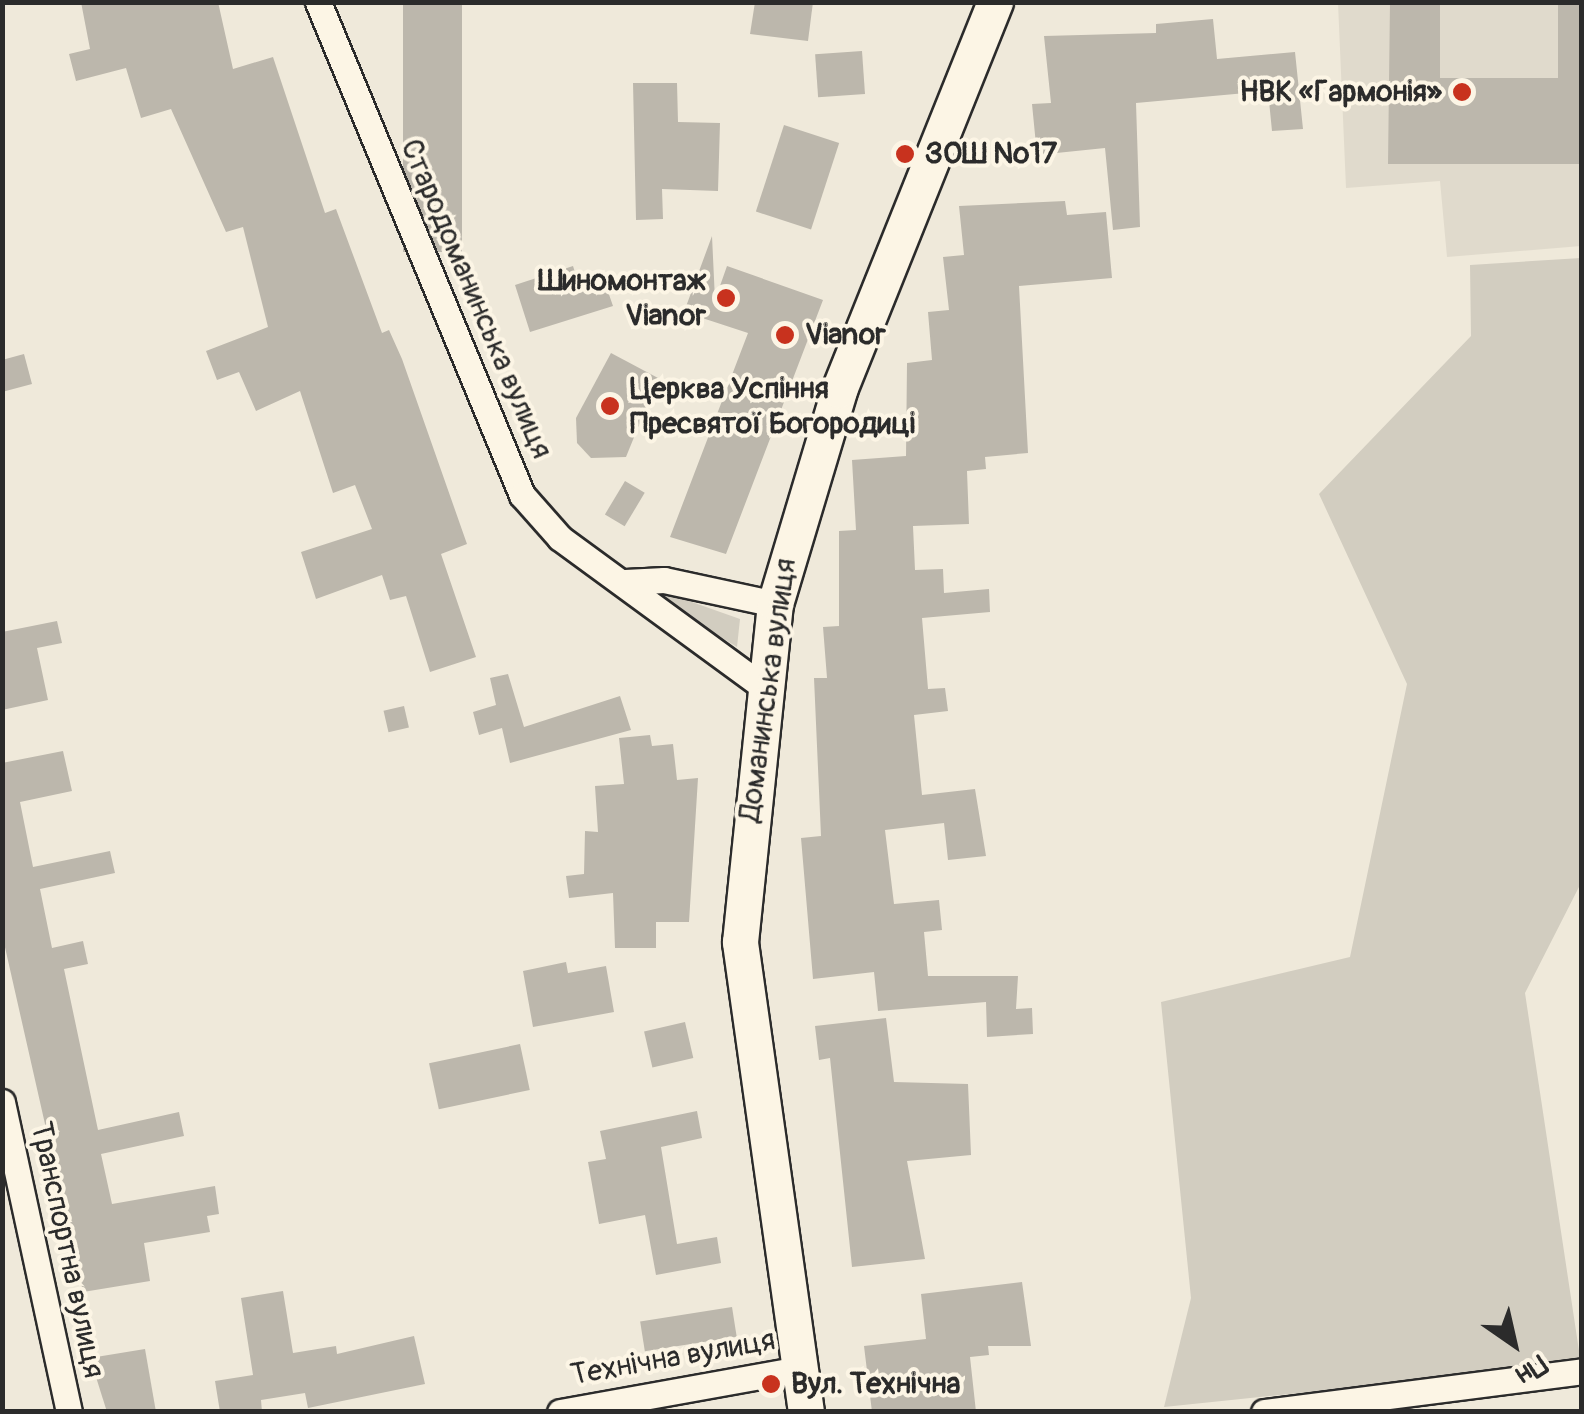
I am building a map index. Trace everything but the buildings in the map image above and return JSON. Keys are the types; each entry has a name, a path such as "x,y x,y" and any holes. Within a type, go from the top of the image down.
{"main road":[{"name":"Доманинська вулиця","path":"806,1412 742,990 775,604 838,390 995,2"}],"street":[{"name":"Стародоманинська вулиця","path":"318,2 522,495 560,538 765,688"},
{"path":"624,582 664,580 775,604"},
{"name":"Транспортна вулиця","path":"2,1102 69,1412"},
{"name":"Технічна вулиця","path":"560,1412 798,1368"},
{"path":"1264,1412 1582,1371"}],"shaded area":[{"name":"НВК «Гармонія»","path":"1338,3 1581,3 1581,246 1447,257 1440,181 1346,188"},
{"path":"1581,258 1581,883 1525,993 1581,1364 1164,1407 1191,1298 1161,1002 1350,957 1407,684 1319,494 1471,336 1470,265"},
{"path":"658,590 740,619 737,647 656,597"}],"place":[{"name":"НВК «Гармонія»","path":"1462,92"},
{"name":"ЗОШ №17","path":"905,154"},
{"name":"Шиномонтаж Vianor","path":"726,298"},
{"name":"Vianor","path":"785,335"},
{"name":"Церква Успіння Пресвятої Богородиці","path":"610,406"},
{"name":"Вул. Технічна","path":"771,1384"}]}
